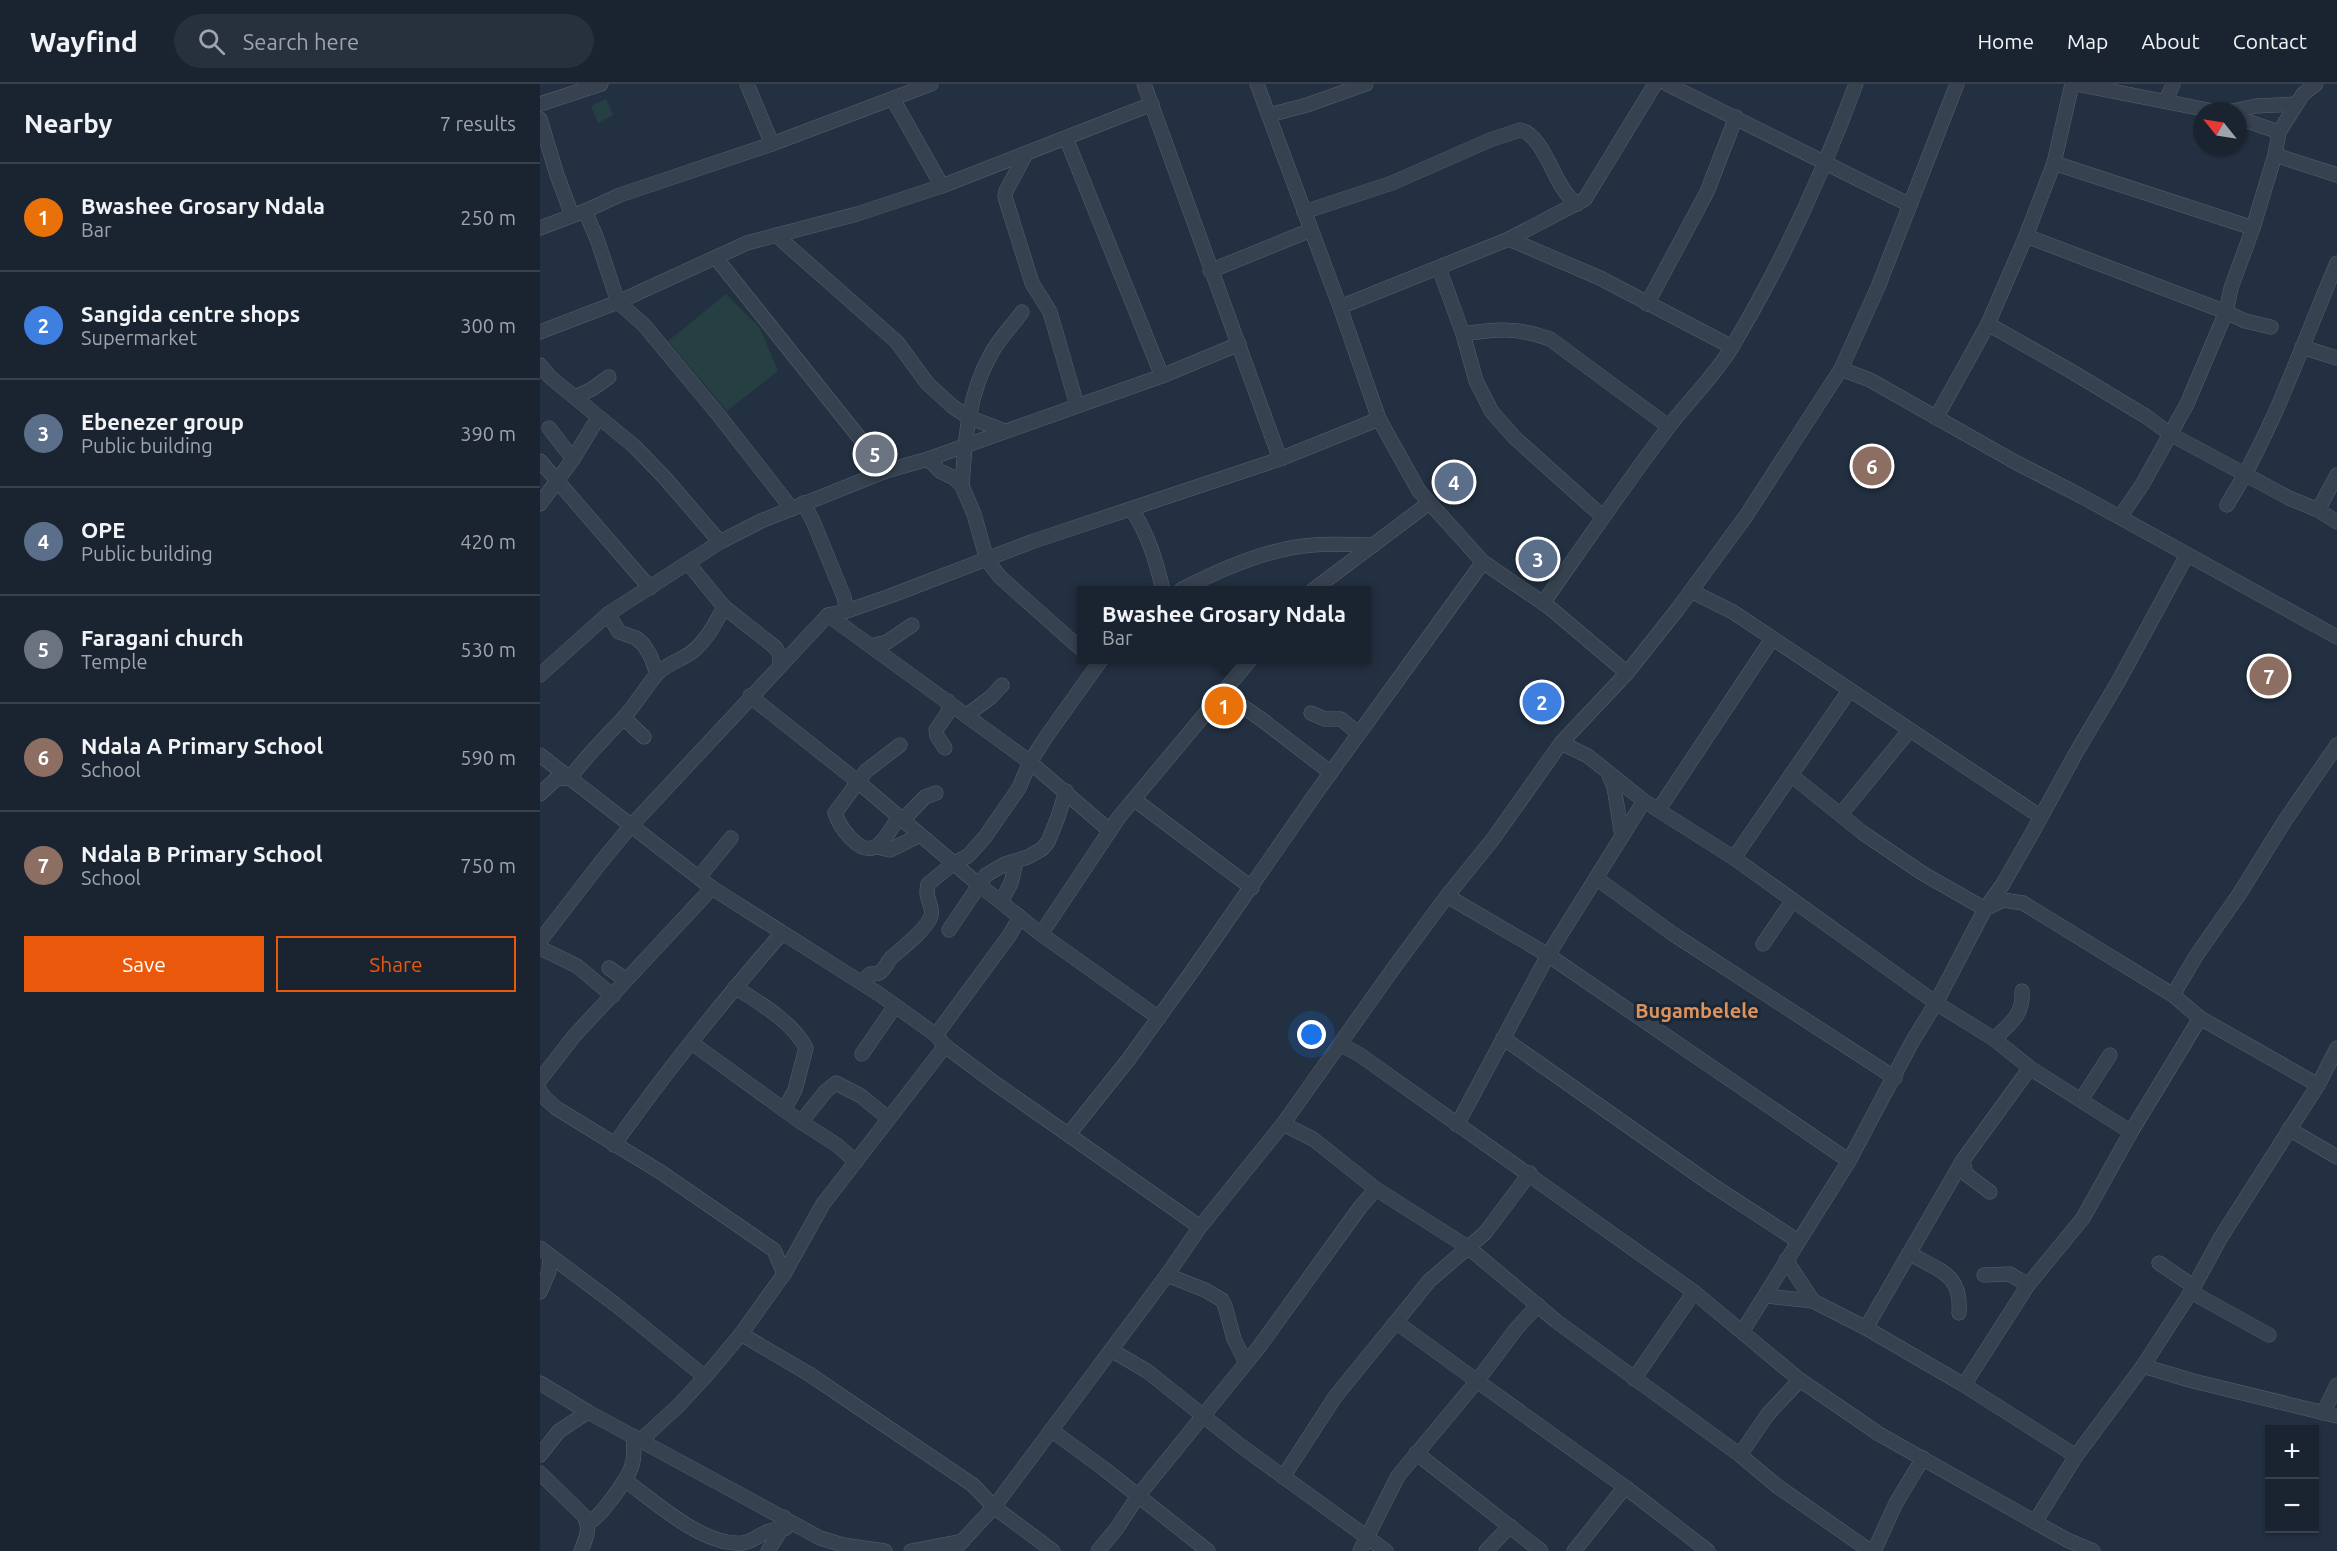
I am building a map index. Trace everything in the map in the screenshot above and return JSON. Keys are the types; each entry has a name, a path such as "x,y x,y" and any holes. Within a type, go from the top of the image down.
{"street":[{"path":"540,104 601,84"},
{"path":"747,84 772,144"},
{"path":"540,228 620,195 772,144 931,84"},
{"path":"1144,84 1280,459"},
{"path":"1257,84 1379,419 1419,491 1483,562 1543,603 1596,645 1626,673"},
{"path":"1269,115 1366,84"},
{"path":"1340,307 1509,239 1577,204 1590,194 1655,84"},
{"path":"1667,84 1910,205"},
{"path":"1543,603 1668,426 1716,370 1732,347 1804,214 1856,84"},
{"path":"953,1551 994,1507 1167,1275 1200,1227 1283,1124 1447,896 1493,839 1561,743 1626,673 1691,591 1746,516 1841,369 1878,287 1957,84"},
{"path":"1936,418 1988,324 2026,236 2054,163 2074,84 2193,107"},
{"path":"2166,102 2173,84"},
{"path":"2120,518 2142,485 2187,404 2226,312 2231,288 2253,228 2275,154 2279,132 2303,94 2316,84"},
{"path":"893,99 942,186"},
{"path":"540,332 618,302 747,243 857,214 942,186 1152,104"},
{"path":"2247,108 2296,104"},
{"path":"1647,304 1707,192 1736,117"},
{"path":"540,119 556,175 597,239 618,302 644,325 797,506 813,521 844,597 847,611"},
{"path":"2247,121 2279,132"},
{"path":"1304,212 1392,183 1490,140 1520,130 1527,132 1543,151 1564,192 1577,204"},
{"path":"1066,138 1162,376"},
{"path":"1026,154 1008,186 1005,197 1032,283 1050,312 1077,405"},
{"path":"2275,154 2337,175"},
{"path":"2054,163 2253,228"},
{"path":"1210,271 1311,230"},
{"path":"777,235 897,342 927,383 952,406 968,417 1005,431"},
{"path":"2026,236 2245,321 2271,327"},
{"path":"1509,239 1576,267 1732,347"},
{"path":"716,258 886,471"},
{"path":"2227,505 2246,474 2337,263"},
{"path":"1439,268 1463,334 1476,381 1492,412 1515,438 1603,517"},
{"path":"962,486 968,417 986,364 992,352 1022,312"},
{"path":"1988,324 2147,417 2170,434 2337,522"},
{"path":"1463,334 1497,329 1528,331 1550,339 1668,426"},
{"path":"540,675 608,614 720,542 760,521 886,471 928,459 1162,376 1239,344"},
{"path":"2302,347 2337,358"},
{"path":"540,365 550,377 634,447 665,478 720,542"},
{"path":"1841,369 1870,380 2337,637"},
{"path":"575,397 609,377"},
{"path":"540,504 558,482 598,418"},
{"path":"540,941 630,827 828,615 847,611 1031,542 1280,459 1379,419"},
{"path":"549,428 573,459"},
{"path":"928,459 940,471 954,478 962,486 974,514 987,560 1010,588 1055,624 1077,645"},
{"path":"540,462 650,588"},
{"path":"2318,510 2337,475"},
{"path":"1320,586 1429,503"},
{"path":"1132,510 1144,528 1154,552 1162,586"},
{"path":"1190,586 1219,570 1312,545 1374,545"},
{"path":"1742,1332 1767,1296 1798,1240 1849,1161 1985,909 2003,884 2187,555"},
{"path":"688,562 724,607 776,648 780,656 780,665"},
{"path":"1069,1134 1159,1018 1252,888 1330,772 1483,562"},
{"path":"1691,591 1733,612 2041,817"},
{"path":"540,794 556,779 570,778 605,735 624,717 657,673 676,660 686,657 703,640 717,622 724,607"},
{"path":"608,614 619,632 636,638 643,644 657,673"},
{"path":"828,615 1030,762 1110,831"},
{"path":"717,622 737,616"},
{"path":"871,646 886,642 912,625"},
{"path":"1659,809 1772,639"},
{"path":"862,982 870,974 879,973 884,969 890,960 924,928 931,918 931,910 926,898 928,884 954,863 968,856 985,837 1018,788 1030,762 1095,664"},
{"path":"1041,934 1110,831 1248,664"},
{"path":"967,715 991,698 1002,685"},
{"path":"1734,858 1849,691"},
{"path":"1223,693 1330,772"},
{"path":"750,696 857,781 978,884 1041,934 1159,1018"},
{"path":"945,748 936,730 949,711 948,701"},
{"path":"1311,713 1325,718 1341,719 1359,734"},
{"path":"624,717 644,737"},
{"path":"1842,814 1909,731"},
{"path":"1561,743 1588,756 1644,801 1734,858 1936,1003 1994,1039 2030,1068 2131,1132"},
{"path":"900,745 866,771 835,813 837,822 862,847 890,850 920,835"},
{"path":"2173,995 2196,956 2337,745"},
{"path":"540,755 630,827 712,888 862,982 940,1041 1200,1227"},
{"path":"1609,775 1614,787 1622,836"},
{"path":"1791,775 1863,833 1922,873 1985,909"},
{"path":"949,930 986,874 998,867 1036,853 1047,842 1064,802 1066,791"},
{"path":"877,847 901,818 925,797 936,793"},
{"path":"1134,800 1252,888"},
{"path":"1457,1125 1548,955 1644,801"},
{"path":"699,878 731,838"},
{"path":"1001,902 1011,883 1016,862"},
{"path":"1596,878 1673,934 1895,1078"},
{"path":"2003,884 2015,900"},
{"path":"540,1080 574,1036 712,888"},
{"path":"1447,896 1548,955 1849,1161"},
{"path":"1763,945 1793,900"},
{"path":"1985,909 2003,900 2023,903 2173,995 2200,1018 2318,1085"},
{"path":"588,1523 597,1517 625,1480 632,1466 637,1438 705,1377 741,1334 784,1274 823,1204 888,1118 1020,917"},
{"path":"614,1145 654,1088 735,987 782,933"},
{"path":"540,948 577,966 613,996"},
{"path":"609,968 626,980"},
{"path":"735,987 772,1012 803,1041 806,1048 795,1090 784,1110"},
{"path":"1994,1039 2018,1016 2022,1005 2022,991"},
{"path":"862,1054 895,1006"},
{"path":"1964,1385 2028,1284 2084,1218 2131,1132 2200,1018"},
{"path":"1503,1038 1712,1185 1798,1240"},
{"path":"692,1043 801,1122 837,1145 856,1161"},
{"path":"1340,1044 1360,1055 1457,1125 1530,1173 1694,1292 1800,1380 1879,1434 2067,1539 2093,1551"},
{"path":"2036,1522 2076,1456 2143,1366 2192,1289 2318,1085 2337,1048"},
{"path":"2081,1100 2110,1054"},
{"path":"1866,1328 1963,1160 2030,1068"},
{"path":"801,1122 826,1090 837,1083 861,1096 888,1118"},
{"path":"540,1091 556,1108 662,1173 774,1251 780,1260 784,1274"},
{"path":"1283,1124 1313,1139 1376,1189 1469,1248 1634,1379 1740,1455 1777,1486 1868,1550 1923,1458"},
{"path":"2289,1129 2337,1157"},
{"path":"1963,1160 1966,1174 1990,1192"},
{"path":"1354,1171 1361,1206"},
{"path":"1283,1477 1335,1397 1429,1281 1469,1248 1499,1216 1530,1173"},
{"path":"1098,1551 1117,1528 1138,1496 1246,1364 1361,1206 1376,1189"},
{"path":"540,1292 549,1271 545,1252"},
{"path":"545,1252 615,1304 705,1377"},
{"path":"1909,1253 1954,1281 1960,1296 1959,1313"},
{"path":"1786,1260 1813,1300"},
{"path":"2158,1263 2192,1289 2270,1335"},
{"path":"1984,1275 2010,1274 2028,1284"},
{"path":"1167,1275 1205,1290 1221,1300 1225,1306 1234,1339 1246,1364"},
{"path":"1634,1379 1694,1292"},
{"path":"1767,1296 1813,1300 1964,1385 2076,1456"},
{"path":"1363,1545 1398,1476 1477,1381 1516,1329 1538,1305"},
{"path":"1396,1322 1625,1487 1708,1551"},
{"path":"741,1334 809,1374 973,1485 994,1507 1053,1551"},
{"path":"1111,1350 1147,1371 1283,1477 1363,1545 1386,1551"},
{"path":"2143,1366 2193,1381 2330,1414 2337,1385"},
{"path":"1740,1455 1768,1414 1800,1380"},
{"path":"540,1383 782,1524"},
{"path":"540,1455 559,1431 588,1412"},
{"path":"1050,1430 1103,1468 1208,1551"},
{"path":"1416,1454 1541,1551"},
{"path":"540,1473 584,1516 588,1523 588,1533 581,1551"},
{"path":"625,1480 669,1512 709,1537 720,1541 742,1543 782,1524 797,1524 820,1538 835,1543 885,1551"},
{"path":"1574,1551 1625,1487"},
{"path":"768,1551 782,1524"},
{"path":"1486,1551 1510,1526"},
{"path":"911,1551 963,1540"}],"green space":[{"path":"606,99 613,115 598,123 591,106"},
{"path":"726,294 760,328 778,371 727,411 668,341"}],"place":[{"name":"Faragani church","path":"875,454"},
{"name":"Ndala A Primary School","path":"1872,466"},
{"name":"OPE","path":"1454,482"},
{"name":"Ebenezer group","path":"1538,559"},
{"name":"Ndala B Primary School","path":"2269,676"},
{"name":"Sangida centre shops","path":"1542,702"},
{"name":"Bwashee Grosary Ndala","path":"1224,706"}],"district":[{"name":"Bugambelele","path":"1697,1010"}]}
